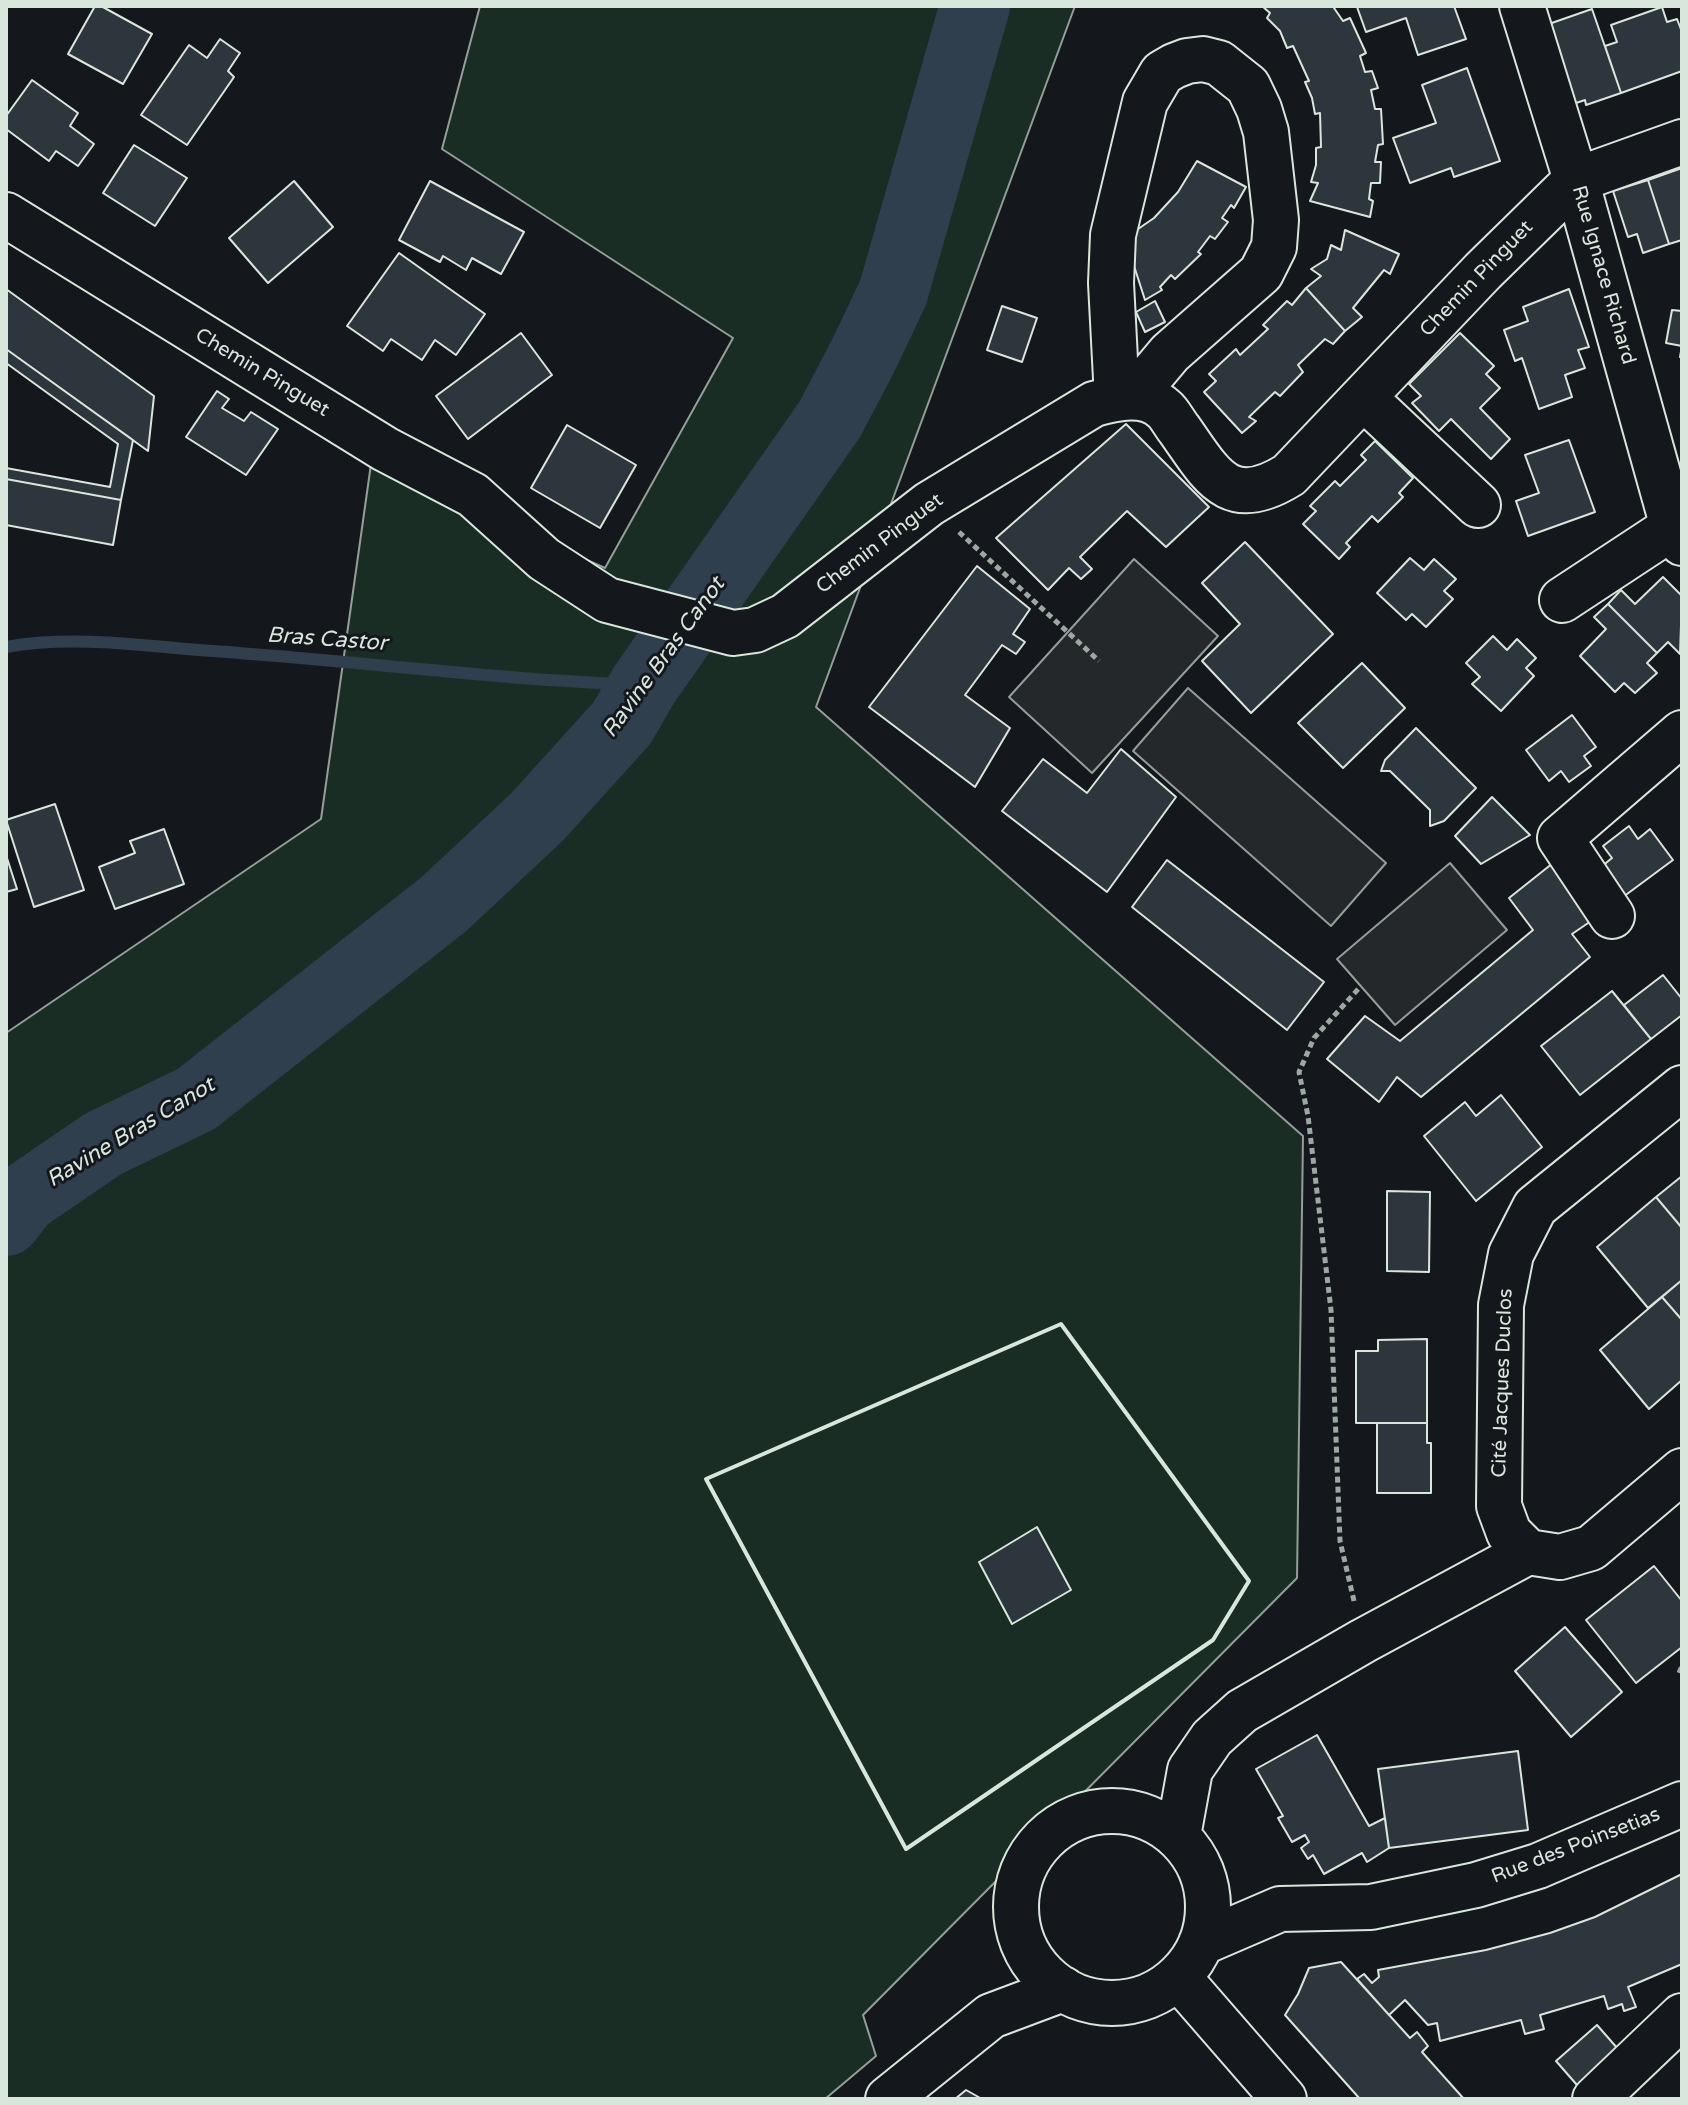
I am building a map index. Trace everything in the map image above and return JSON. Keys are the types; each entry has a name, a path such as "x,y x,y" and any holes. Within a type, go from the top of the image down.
{"street":[{"name":"Rue Ignace Richard","path":"1522,6 1576,180 1678,535"},
{"path":"1203,59 1219,63 1248,86 1266,132 1276,220 1274,247 1261,273 1125,397 1111,283 1113,235 1145,102 1162,73 1174,66 1203,59"},
{"name":"Chemin Pinguet","path":"6,215 385,449 473,495 544,559 607,600 733,633 755,630 785,616 929,504 1094,404 1125,397 1149,401 1164,408 1216,480 1234,488 1254,491 1271,486 1289,475 1483,271 1576,180 1682,142"},
{"path":"1362,399 1478,505"},
{"path":"1562,600 1678,535"},
{"path":"1612,916 1560,838 1682,733"},
{"name":"Cité Jacques Duclos","path":"1528,1552 1509,1533 1499,1506 1501,1305 1511,1254 1535,1207 1682,1088"},
{"path":"1125,1812 1190,1770 1212,1738 1242,1711 1528,1552 1560,1557 1591,1548 1682,1471"},
{"path":"1178,1836 1190,1770"},
{"path":"1101,1812 1125,1812 1162,1825 1178,1836 1194,1857 1205,1882 1209,1905 1206,1928 1189,1960 1157,1991 1134,2000 1110,2003 1086,1999 1063,1989 1046,1976 1032,1960 1022,1941 1016,1917 1017,1892 1024,1868 1037,1847 1055,1830 1077,1818 1101,1812"},
{"name":"Rue des Poinsetias","path":"1205,1882 1280,1909 1371,1907 1476,1885 1538,1866 1677,1815"},
{"name":"Rue des Poinsetias","path":"1189,1960 1280,1909"},
{"path":"991,2016 1022,1941"},
{"path":"1189,1960 1284,2099"},
{"path":"888,2099 991,2016 1063,1989"},
{"path":"1595,2099 1682,2016"}],"path":[{"path":"929,504 1099,661"},
{"path":"1361,986 1314,1038 1299,1072 1308,1116 1331,1310 1340,1541 1363,1641"},
{"path":"1679,1673 1682,1666"}],"green space":[{"path":"480,6 1075,6 816,707 1303,1136 1297,1578 863,2015 876,2056 825,2099 6,2099 6,1033 321,819 371,464 605,568 733,338 442,149"}],"shaded area":[{"path":"1134,559 1218,636 1092,773 1009,697"},
{"path":"1188,688 1386,863 1331,926 1133,751"},
{"path":"1450,863 1507,930 1395,1025 1337,959"}],"building":[{"path":"95,6 101,6 152,34 123,84 68,54"},
{"path":"1262,6 1337,6 1334,8 1343,21 1350,18 1366,53 1360,56 1365,72 1372,71 1378,88 1371,90 1375,109 1381,109 1383,144 1378,145 1375,162 1381,162 1380,183 1371,183 1369,199 1373,201 1370,217 1310,201 1318,183 1311,182 1316,165 1316,148 1321,147 1320,113 1315,114 1305,82 1309,81 1293,46 1287,48 1280,31 1267,18 1270,13"},
{"path":"1454,6 1466,39 1418,55 1406,18 1366,32 1357,7"},
{"path":"1662,7 1667,22 1677,19 1682,32 1682,71 1621,93 1605,46 1617,42 1611,25"},
{"path":"1592,9 1621,93 1586,105 1585,100 1564,107 1546,25"},
{"path":"220,39 240,53 228,71 234,77 187,145 141,115 189,45 207,58"},
{"path":"1467,68 1500,161 1454,177 1451,168 1410,183 1393,138 1436,123 1422,85"},
{"path":"32,80 78,113 70,126 94,144 78,166 56,151 49,161 6,129 6,116"},
{"path":"134,145 187,178 155,226 103,193"},
{"path":"1197,161 1246,187 1234,208 1231,205 1222,218 1228,222 1215,239 1210,236 1198,252 1201,254 1175,279 1171,275 1160,287 1162,290 1145,300 1125,238 1154,218 1178,192"},
{"path":"1682,168 1682,240 1669,244 1648,180"},
{"path":"1648,180 1669,244 1643,253 1637,234 1628,237 1613,191"},
{"path":"294,181 333,227 268,283 229,238"},
{"path":"430,181 524,232 501,274 472,258 466,270 443,256 440,262 399,240"},
{"path":"1345,230 1399,254 1390,274 1384,270 1353,308 1362,317 1345,331 1306,288 1321,276 1311,269 1327,259 1331,245 1341,250"},
{"path":"399,253 485,314 456,355 435,340 422,360 391,339 383,351 347,326"},
{"path":"1306,288 1345,331 1333,344 1325,339 1298,365 1303,372 1280,396 1275,392 1249,417 1256,421 1242,433 1204,392 1216,381 1209,374 1236,349 1240,355 1268,329 1263,325 1287,301 1292,305"},
{"path":"6,289 154,396 148,451 6,349"},
{"path":"1569,289 1589,347 1578,350 1585,368 1565,375 1572,397 1539,409 1522,358 1515,361 1504,330 1528,321 1523,307"},
{"path":"1155,301 1165,322 1145,332 1136,312"},
{"path":"1002,306 1037,318 1022,362 987,350"},
{"path":"1672,310 1682,311 1682,346 1666,343"},
{"path":"521,333 552,375 468,439 436,396"},
{"path":"1460,333 1494,366 1486,374 1500,388 1480,408 1510,439 1491,459 1451,419 1439,431 1412,403 1421,396 1409,384"},
{"path":"6,349 133,440 121,500 6,479 6,468 110,487 118,444 6,363"},
{"path":"217,391 229,399 222,408 244,421 251,412 278,429 246,475 186,437"},
{"path":"1126,424 1209,507 1166,547 1127,511 1080,557 1092,569 1081,579 1069,568 1048,590 996,538"},
{"path":"567,425 636,465 600,528 531,488"},
{"path":"1569,440 1595,512 1528,536 1516,501 1539,493 1525,455"},
{"path":"1375,441 1413,478 1399,493 1403,497 1378,522 1372,516 1346,543 1350,547 1339,559 1303,524 1316,511 1310,506 1335,481 1340,486 1366,460 1361,455"},
{"path":"6,479 121,500 113,545 6,525"},
{"path":"1245,542 1333,634 1251,713 1202,661 1240,624 1202,583"},
{"path":"1410,558 1424,570 1434,559 1456,579 1444,591 1453,599 1426,627 1412,614 1406,620 1377,593"},
{"path":"977,566 1030,609 1013,634 1025,642 1016,654 1002,645 965,695 1010,728 975,787 869,707"},
{"path":"1663,577 1682,596 1680,654 1668,642 1657,653 1608,604 1621,590 1635,604"},
{"path":"1608,604 1657,653 1647,663 1657,673 1635,693 1624,683 1615,692 1580,656 1606,629 1594,617"},
{"path":"1493,636 1507,650 1517,639 1536,658 1526,668 1534,676 1501,711 1472,684 1480,677 1466,663"},
{"path":"1362,663 1405,708 1343,768 1298,723"},
{"path":"1572,715 1596,747 1584,756 1591,766 1569,782 1561,771 1549,781 1526,750"},
{"path":"1416,728 1476,788 1444,821 1430,826 1430,810 1390,771 1381,771 1385,760"},
{"path":"1121,749 1176,797 1107,892 1002,811 1043,759 1087,793"},
{"path":"1492,797 1530,835 1481,864 1455,836"},
{"path":"55,804 84,890 34,907 6,820"},
{"path":"1629,826 1638,839 1650,829 1673,860 1623,897 1601,867 1612,858 1603,846"},
{"path":"164,829 184,884 115,909 99,867 135,853 130,841"},
{"path":"6,855 17,889 6,892"},
{"path":"1167,860 1324,982 1287,1030 1132,907"},
{"path":"1553,863 1594,919 1572,934 1590,957 1421,1097 1397,1077 1379,1102 1327,1059 1365,1016 1400,1041 1533,930 1509,898"},
{"path":"1663,975 1682,999 1682,1015 1651,1039 1624,1005"},
{"path":"1612,991 1651,1039 1580,1095 1541,1046"},
{"path":"1501,1095 1542,1147 1476,1201 1424,1136 1465,1102 1476,1116"},
{"path":"1682,1176 1682,1228 1656,1197"},
{"path":"1387,1191 1430,1192 1429,1272 1387,1271"},
{"path":"1656,1197 1682,1228 1682,1280 1648,1308 1597,1247"},
{"path":"1682,1280 1682,1320 1662,1297"},
{"path":"1662,1297 1682,1320 1682,1380 1649,1409 1600,1350"},
{"path":"1427,1339 1427,1423 1356,1423 1356,1351 1378,1351 1378,1340"},
{"path":"1377,1423 1427,1423 1427,1443 1431,1443 1431,1493 1377,1493"},
{"path":"1037,1527 1071,1590 1012,1624 979,1562"},
{"path":"1654,1566 1682,1601 1682,1647 1636,1683 1586,1620"},
{"path":"1565,1627 1622,1692 1571,1737 1515,1671"},
{"path":"1317,1735 1369,1826 1385,1818 1389,1848 1367,1862 1362,1853 1324,1874 1313,1855 1308,1859 1301,1848 1309,1842 1305,1835 1292,1842 1278,1818 1283,1816 1256,1769"},
{"path":"1518,1751 1528,1830 1389,1848 1378,1769"},
{"path":"1682,1874 1682,1964 1628,1987 1636,2007 1624,2011 1622,2004 1608,2009 1604,1996 1540,2015 1544,2029 1525,2034 1521,2020 1440,2041 1437,2023 1428,2025 1405,2000 1389,2015 1357,1979 1364,1974 1372,1983 1379,1977 1378,1970 1486,1950 1550,1933 1595,1917"},
{"path":"1341,1962 1410,2038 1417,2032 1428,2046 1422,2052 1464,2099 1360,2099 1285,2015 1309,1968"},
{"path":"1597,2025 1618,2049 1577,2085 1556,2061"},
{"path":"966,2090 982,2099 955,2099"}],"waterway":[{"name":"Ravine Bras Canot","path":"6,1221 24,1198 103,1144 196,1099 444,904 537,817 622,723 644,685 830,419 863,356 893,293 975,6"},
{"name":"Bras Castor","path":"6,647 57,642 109,643 536,679 644,685"}],"wall":[{"path":"1061,1324 1249,1581 1213,1640 906,1849 706,1479 1061,1324"}]}
